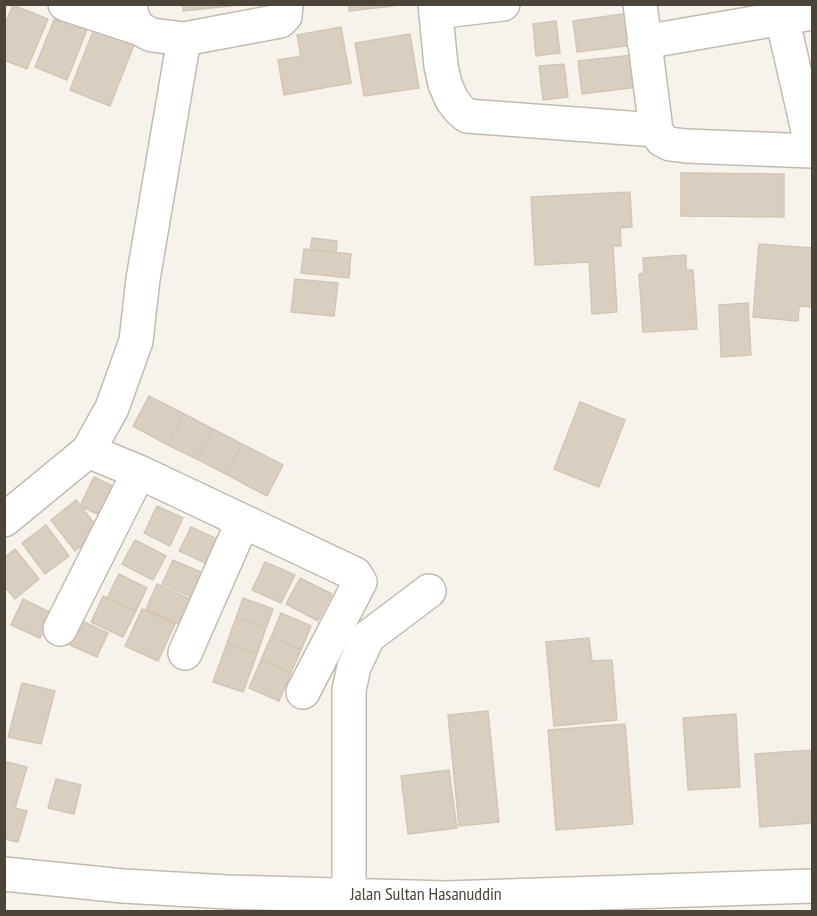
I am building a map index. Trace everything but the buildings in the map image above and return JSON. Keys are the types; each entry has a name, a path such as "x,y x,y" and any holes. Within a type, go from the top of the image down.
{"street":[{"path":"65,4 134,16 152,35 183,39 280,21 285,16 286,4"},
{"path":"503,4 436,8 441,66 445,84 452,100 467,116 656,130"},
{"path":"640,4 644,42 658,137 670,144 813,150 791,12 644,42"},
{"path":"4,520 88,451 112,408 136,340 145,267 183,39"},
{"path":"88,451 139,472 355,574 360,582 303,692"},
{"path":"60,629 139,472"},
{"path":"185,653 243,521"},
{"path":"349,895 349,690 354,667 368,637 429,591"},
{"name":"Jalan Sultan Hasanuddin","path":"4,874 124,899 228,892 349,895 448,905 595,902 813,886"}]}
